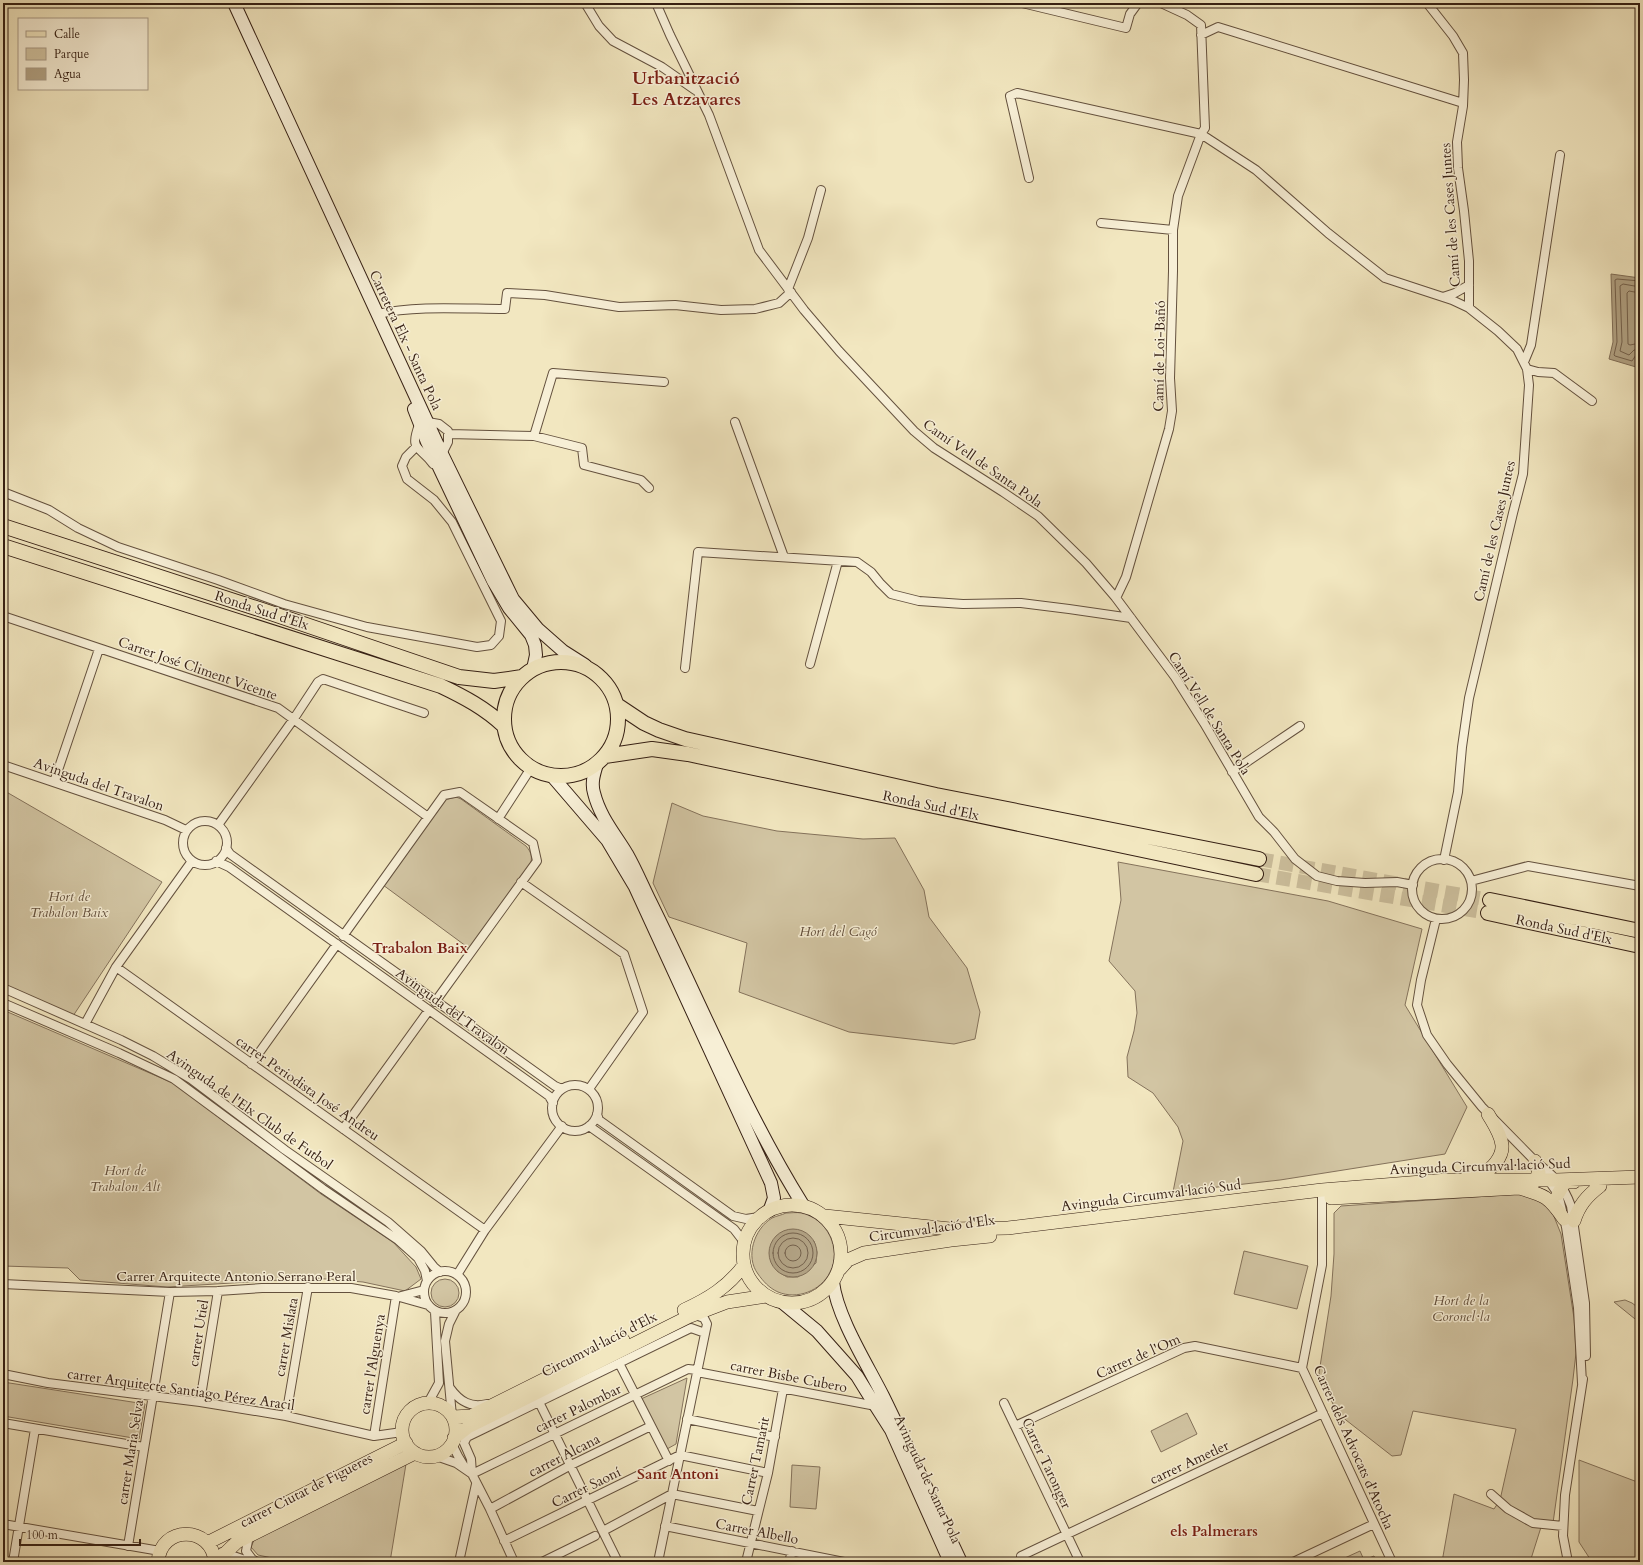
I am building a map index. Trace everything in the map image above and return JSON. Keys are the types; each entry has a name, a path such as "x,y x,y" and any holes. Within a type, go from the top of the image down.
{"highway":[{"name":"Ronda Sud d'Elx","path":"3,526 262,610 459,677 494,681 527,673"},
{"name":"Ronda Sud d'Elx","path":"3,546 441,686 470,700 490,713 504,726"},
{"path":"572,662 585,665 592,670 611,690 617,705 618,723 614,740 601,760 584,772 568,776 552,776 531,768 518,757 508,742 504,726 505,708 511,691 527,673 545,664 572,662"},
{"name":"Ronda Sud d'Elx","path":"617,705 644,723 685,739 936,795 1259,859"},
{"name":"Ronda Sud d'Elx","path":"601,760 652,749 688,754 1256,874"},
{"name":"Ronda Sud d'Elx","path":"1640,931 1489,906 1640,946"}],"main road":[{"name":"Carretera Elx - Santa Pola","path":"226,3 373,317 414,409 442,454 513,599 538,629 563,651 585,665"},
{"name":"Carretera Elx - Santa Pola","path":"234,3 378,314 448,486 493,581 509,608 531,635 535,644 536,655 527,673"},
{"path":"601,760 592,780 594,793 603,818 626,854 651,903 730,1070 767,1142 803,1205"},
{"path":"552,776 607,840 635,887 771,1183 774,1198 770,1209"},
{"path":"1430,1182 1451,1175 1482,1173 1493,1166 1499,1157 1502,1146 1488,1114"},
{"path":"1477,1190 1481,1186 1530,1183 1535,1180 1539,1173 1535,1162"},
{"name":"Avinguda Circumval·lació Sud","path":"1322,1194 1519,1188 1640,1177"},
{"name":"Avinguda Circumval·lació Sud","path":"1008,1231 1087,1226 1322,1194 1447,1180 1535,1180 1556,1185 1640,1185"},
{"path":"1556,1185 1564,1182 1640,1181"},
{"path":"1519,1188 1547,1198 1569,1220 1577,1212 1584,1200 1600,1186"},
{"path":"786,1204 803,1205 825,1216 834,1227 840,1240 842,1254 840,1269 834,1282 824,1293 811,1300 798,1303 783,1303 766,1296 756,1288 748,1277 744,1265 744,1242 749,1229 759,1217 770,1209 786,1204"},
{"path":"825,1216 950,1229 1008,1231"},
{"name":"Circumval·lació d'Elx","path":"840,1269 848,1260 864,1253 1008,1231"},
{"name":"Circumval·lació d'Elx","path":"452,1417 471,1416 698,1304 728,1284 744,1265"},
{"name":"Avinguda de Santa Pola","path":"834,1282 835,1296 848,1327 883,1397 961,1562"},
{"name":"Circumval·lació d'Elx","path":"453,1441 468,1428 688,1316 727,1302 766,1296"},
{"name":"Avinguda de Santa Pola","path":"783,1303 817,1331 857,1376 891,1430 948,1561"},
{"path":"428,1403 442,1407 452,1417 455,1428 453,1441 447,1450 436,1456 427,1457 415,1453 404,1438 403,1422 410,1411 416,1406 428,1403"},
{"name":"carrer Ciutat de Figueres","path":"208,1544 404,1438"},
{"name":"carrer Ciutat de Figueres","path":"218,1559 237,1542 415,1453"},
{"path":"159,1556 168,1541 182,1534 194,1535 208,1544 218,1559"}],"street":[{"name":"Camí Vell de Santa Pola","path":"585,3 599,26 613,41 662,68 696,90 709,115 759,250 789,290 840,352 914,431 934,448 1038,516 1086,562 1116,598 1175,677 1204,723 1259,817 1274,832 1296,860 1317,876 1337,881 1365,883 1397,882 1412,885"},
{"path":"656,3 696,90"},
{"path":"1022,3 1126,28 1130,14 1138,3"},
{"path":"1161,3 1186,15 1201,25 1201,35 1218,27 1463,103"},
{"name":"Camí de les Cases Juntes","path":"1427,3 1453,36 1463,54 1463,103 1457,142 1458,168 1469,262 1469,308 1498,330 1517,349 1526,366 1529,385 1524,474 1513,513 1469,698 1462,747 1458,792 1444,860"},
{"name":"Camí de Loi-Bañó","path":"1116,598 1126,577 1172,411 1170,370 1173,230 1178,196 1201,134 1205,128 1201,35"},
{"path":"1029,178 1010,96 1016,93 1201,134 1256,170 1328,233 1385,278 1443,297 1469,308"},
{"path":"1560,155 1531,345 1526,366 1538,372 1554,373 1592,401"},
{"path":"378,314 390,311 505,309 507,293 545,295 619,307 675,305 721,310 754,309 779,303 789,290 808,238 821,190"},
{"path":"1100,223 1173,230"},
{"path":"1443,297 1455,293 1469,285"},
{"path":"534,436 553,373 664,382"},
{"path":"735,422 784,557"},
{"path":"442,454 448,442 449,434 443,426 435,423 424,424 415,438 416,447 428,457 448,486"},
{"path":"449,434 534,436 582,448 584,465 642,480 649,488"},
{"path":"3,492 49,510 78,528 118,547 180,569 218,580 284,604 367,627 477,647 491,645 499,636 501,621 487,591 452,522 434,500 407,479 402,466 406,456 416,447"},
{"path":"685,668 698,552 857,562 871,572 890,594 919,601 963,604 1021,603 1069,608 1131,618"},
{"path":"810,664 838,561"},
{"name":"Carrer José Climent Vicente","path":"3,616 278,708 428,817"},
{"path":"54,782 99,649"},
{"path":"218,825 293,720 318,682 323,679 424,713"},
{"path":"1232,772 1300,726"},
{"name":"Avinguda del Travalon","path":"3,765 165,820 186,830"},
{"path":"498,819 531,768"},
{"path":"343,936 444,795 460,792 533,843 537,861 435,1002"},
{"path":"200,821 210,821 218,825 226,836 226,848 221,857 210,864 203,865 192,861 183,849 183,839 186,830 193,824 200,821"},
{"name":"Avinguda del Travalon","path":"226,848 230,854 343,936 562,1090"},
{"path":"1435,860 1453,862 1461,866 1467,873 1471,882 1471,896 1464,910 1456,916 1446,919 1436,918 1420,910 1415,902 1412,885 1415,876 1424,866 1435,860"},
{"path":"85,1024 116,967 192,861"},
{"name":"Avinguda del Travalon","path":"216,861 229,867 549,1096 553,1103"},
{"path":"1471,882 1528,866 1640,886"},
{"path":"522,882 624,954 643,1012 588,1089"},
{"path":"1436,918 1421,980 1417,1005 1427,1035 1447,1064 1488,1114 1556,1185 1566,1192 1569,1220 1585,1303 1586,1361 1565,1494 1563,1536 1568,1562"},
{"path":"251,1064 337,944"},
{"name":"carrer Periodista José Andreu","path":"116,967 485,1230"},
{"name":"Avinguda de l'Elx Club de Futbol","path":"3,988 153,1056 191,1079 285,1150 388,1222 421,1251 440,1272"},
{"name":"Avinguda de l'Elx Club de Futbol","path":"3,1003 174,1079 323,1189 398,1240 418,1258 425,1271 427,1280"},
{"path":"343,1129 429,1010"},
{"path":"576,1085 588,1089 594,1094 598,1103 597,1114 594,1121 589,1126 573,1131 562,1126 556,1121 553,1114 553,1103 562,1090 576,1085"},
{"path":"597,1114 599,1120 733,1216 746,1219 759,1217"},
{"path":"457,1275 485,1230 562,1126"},
{"path":"589,1126 734,1229 744,1242"},
{"name":"Carrer dels Advocats d'Atocha","path":"1322,1194 1322,1265 1302,1368 1392,1562"},
{"path":"452,1417 445,1341 449,1324 455,1312 462,1306 466,1298 466,1290 463,1281 457,1275 449,1272 440,1272 433,1275 427,1280 424,1290 424,1298 428,1305 435,1312 445,1314 455,1312"},
{"name":"Carrer Arquitecte Antonio Serrano Peral","path":"3,1284 170,1292 262,1288 351,1288 396,1296 428,1305"},
{"name":"carrer Mislata","path":"286,1416 308,1287"},
{"name":"Carrer Arquitecte Antonio Serrano Peral","path":"396,1296 424,1290"},
{"name":"carrer Utiel","path":"200,1402 218,1291"},
{"name":"carrer Maria Selva","path":"128,1546 170,1292"},
{"name":"carrer l'Alguenya","path":"374,1436 396,1296"},
{"path":"428,1403 439,1383 435,1312"},
{"path":"659,1562 665,1526 707,1324 704,1318 698,1315 688,1316"},
{"path":"469,1471 471,1459 464,1443 467,1437 691,1328 704,1333"},
{"name":"Carrer de l'Om","path":"1015,1426 1184,1348 1195,1346 1302,1368"},
{"path":"619,1363 669,1461"},
{"name":"carrer Palombar","path":"469,1471 555,1434 688,1369 697,1371"},
{"name":"carrer Bisbe Cubero","path":"697,1371 876,1406"},
{"name":"carrer Arquitecte Santiago Pérez Aracil","path":"3,1374 48,1383 200,1402 286,1416 374,1436 404,1438"},
{"path":"450,1388 471,1406 496,1403"},
{"name":"Carrer Tamarit","path":"746,1562 768,1473 783,1389"},
{"path":"539,1402 618,1562"},
{"name":"Carrer Taronger","path":"1004,1403 1080,1562"},
{"name":"carrer Ametler","path":"1067,1534 1323,1413"},
{"path":"687,1419 775,1437"},
{"path":"3,1423 144,1447"},
{"name":"carrer Alcana","path":"490,1509 571,1465 651,1426"},
{"path":"13,1562 35,1429"},
{"path":"453,1441 458,1456 469,1471 490,1509 514,1562"},
{"path":"680,1455 768,1473"},
{"name":"Carrer Saoní","path":"504,1541 680,1455"},
{"path":"436,1456 456,1463 469,1471"},
{"path":"459,1562 476,1484"},
{"path":"603,1531 672,1494 758,1511"},
{"path":"1491,1494 1508,1510 1532,1523 1563,1526"},
{"path":"3,1524 128,1546 159,1556"},
{"path":"1293,1562 1374,1524"},
{"name":"Carrer Albello","path":"665,1526 844,1562"},
{"path":"1023,1559 1067,1534"},
{"path":"249,1536 246,1551 252,1559 257,1562"},
{"path":"542,1562 595,1536"},
{"path":"789,1562 792,1552"},
{"path":"218,1559 251,1562"}],"green space":[{"name":"Hort de Trabalon Baix","path":"3,790 162,882 73,1016 3,984"},
{"path":"456,797 461,799 526,846 531,856 531,863 470,949 383,885 444,800"},
{"name":"Hort del Cagó","path":"672,803 703,816 777,831 863,839 895,838 924,890 929,917 967,968 980,1012 975,1039 954,1044 849,1032 739,992 747,943 669,917 653,883"},
{"path":"1118,862 1328,901 1422,929 1405,1005 1467,1107 1445,1154 1280,1180 1173,1192 1183,1141 1178,1127 1153,1093 1128,1077 1127,1057 1137,1013 1135,991 1109,961 1121,900"},
{"name":"Hort de Trabalon Alt","path":"3,1010 173,1083 321,1194 393,1242 416,1267 421,1279 405,1291 363,1282 313,1278 167,1287 80,1280 68,1268 3,1266"},
{"name":"Hort de la Coronel·la","path":"1519,1194 1543,1202 1553,1214 1561,1234 1574,1318 1576,1353 1553,1523 1542,1524 1530,1562 1442,1562 1454,1494 1494,1509 1500,1500 1516,1429 1413,1411 1401,1455 1392,1456 1337,1413 1319,1373 1331,1296 1334,1254 1334,1213 1341,1206"},
{"path":"786,1213 801,1213 818,1221 830,1236 834,1254 830,1272 821,1284 808,1292 793,1295 778,1292 764,1282 754,1267 752,1260 753,1244 760,1229 772,1218","holes":["814,1241 817,1252 816,1263 798,1277 787,1277 777,1271"]},
{"path":"1244,1251 1308,1266 1297,1309 1234,1294"},
{"path":"445,1279 455,1283 459,1293 455,1303 445,1307 435,1303 431,1293 435,1283"},
{"path":"1625,1300 1640,1309 1640,1323 1614,1302"},
{"path":"687,1378 676,1444 667,1449 641,1399"},
{"path":"3,1382 145,1404 139,1439 3,1416"},
{"path":"1187,1413 1197,1434 1161,1452 1151,1431"},
{"path":"1579,1460 1640,1483 1640,1562 1592,1562 1579,1542"},
{"path":"406,1464 390,1562 291,1562 258,1555 251,1547 255,1538"},
{"path":"792,1465 820,1467 816,1509 790,1507"},
{"path":"1360,1551 1364,1560 1374,1556 1377,1562 1336,1562"}],"water":[{"path":"1611,274 1640,278 1640,350 1636,367 1609,359 1613,342"},
{"path":"793,1229 802,1231 810,1236 815,1244 817,1253 815,1262 810,1270 802,1275 793,1277 784,1275 776,1270 771,1262 769,1253 771,1244 776,1236 784,1231"}],"tunnel":[{"path":"1259,859 1490,900"},
{"path":"1256,874 1488,913"}],"district":[{"name":"Urbanització Les Atzavares","path":"686,88"},
{"name":"Trabalon Baix","path":"420,948"},
{"name":"Sant Antoni","path":"678,1474"},
{"name":"els Palmerars","path":"1214,1531"}]}
